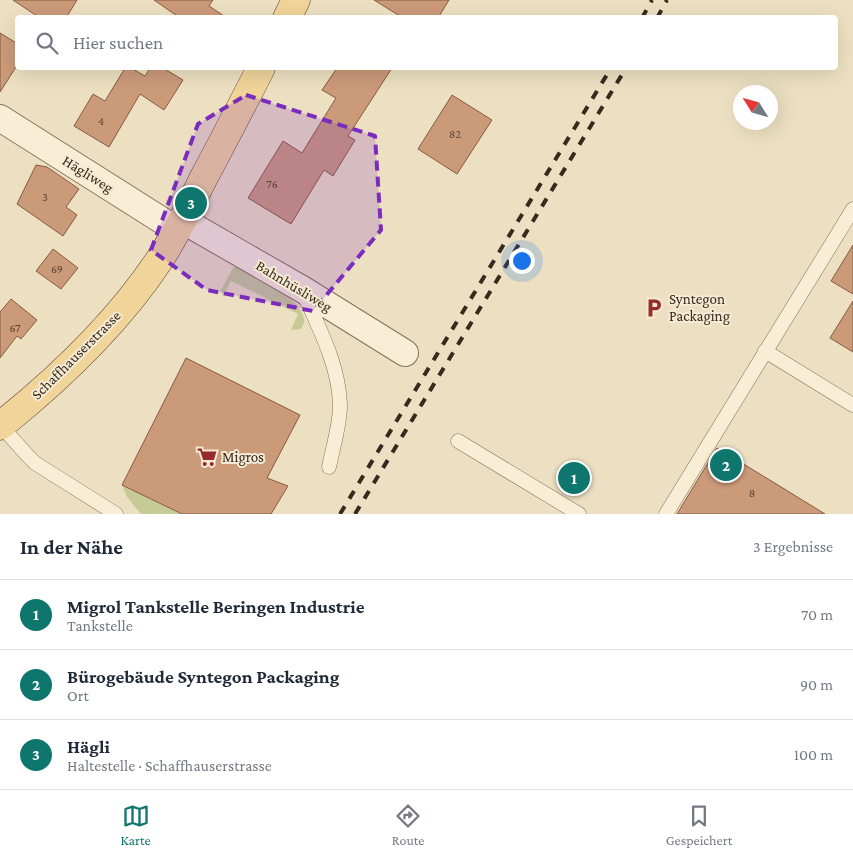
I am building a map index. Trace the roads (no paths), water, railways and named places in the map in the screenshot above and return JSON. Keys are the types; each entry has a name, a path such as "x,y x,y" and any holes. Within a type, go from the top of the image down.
{"main road":[{"path":"288,15 296,0"},
{"name":"Schaffhauserstrasse","path":"1,426 98,338 137,291 160,258 179,225 260,70"}],"street":[{"name":"Hägliweg","path":"0,118 179,225"},
{"name":"Bahnhüsliweg","path":"179,225 302,289 405,353"}],"lane":[{"path":"666,514 853,209"},
{"path":"302,289 334,368 339,392 340,407 329,466"},
{"path":"765,352 853,405"},
{"path":"1,426 35,463 116,514"},
{"path":"458,441 579,514"}],"railway":[{"path":"644,15 652,0"},
{"path":"659,15 667,0"},
{"path":"340,514 610,70"},
{"path":"355,514 625,70"}],"place":[{"name":"Hägli","path":"191,203"},
{"name":"Syntegon Packaging","path":"654,308"},
{"name":"Migros","path":"207,457"},
{"name":"Bürogebäude Syntegon Packaging","path":"726,465"},
{"name":"Migrol Tankstelle Beringen Industrie","path":"574,478"}]}
